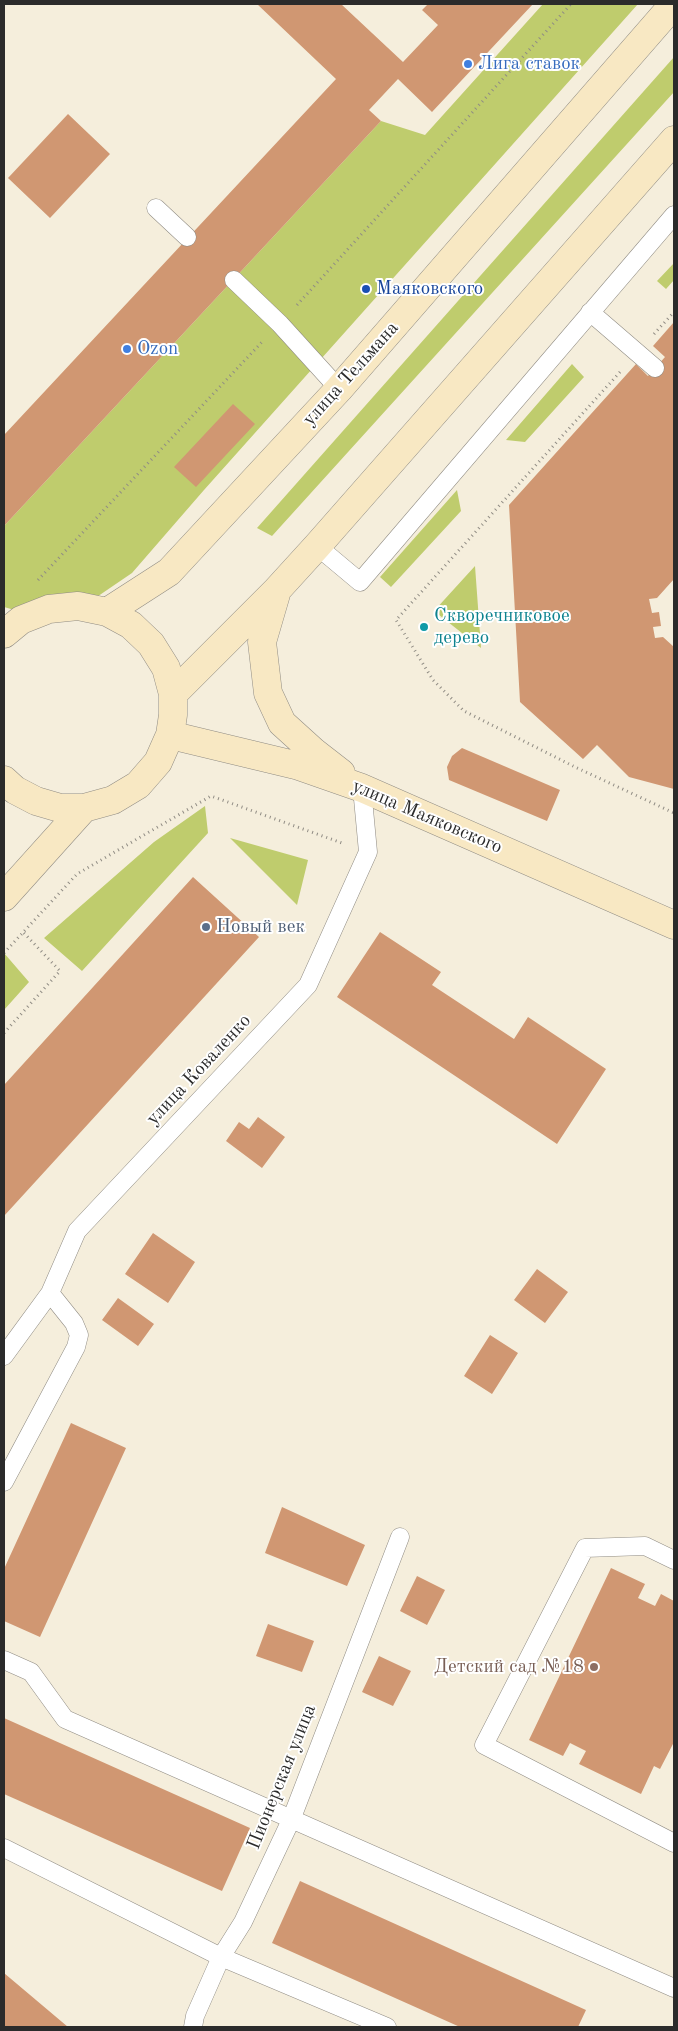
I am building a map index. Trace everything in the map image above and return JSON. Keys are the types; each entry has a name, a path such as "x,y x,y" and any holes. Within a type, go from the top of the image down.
{"main road":[{"name":"улица Тельмана","path":"107,612 169,572 339,389 674,4"},
{"path":"173,694 276,591 317,546 674,140"},
{"path":"276,591 262,642 268,693 282,723 314,752 362,788"},
{"path":"4,634 21,620 49,609 78,606 107,612 131,625 151,644 166,668 173,694 174,715 170,735 158,762 138,785 113,800 84,808 60,808 36,802 15,790 4,780"},
{"name":"улица Маяковского","path":"170,735 299,766 362,788 674,925"},
{"path":"4,897 84,808"}],"lane":[{"path":"156,208 187,237"},
{"path":"317,546 360,582 674,214"},
{"path":"234,280 280,324 339,389"},
{"path":"590,312 655,368"},
{"name":"улица Коваленко","path":"4,1356 50,1293 77,1231 308,985 368,852 362,788"},
{"path":"4,1482 76,1347 79,1335 74,1323 50,1293"},
{"name":"Пионерская улица","path":"193,2027 195,2016 221,1957 243,1922 290,1820 400,1536"},
{"path":"674,1560 646,1546 585,1548 484,1745 674,1843"},
{"path":"4,1660 31,1672 65,1719 674,1988"},
{"path":"4,1848 221,1957 387,2027"}],"path":[{"path":"637,353 396,620 433,680 464,711 575,767 674,813"},
{"path":"4,953 77,874 211,796 368,852"},
{"path":"4,1033 60,971 23,932"}],"green space":[{"path":"543,4 638,4 132,573 85,605 25,613 4,607 4,526 381,121 425,135"},
{"path":"674,57 674,92 272,536 257,528"},
{"path":"674,263 674,280 666,289 657,281"},
{"path":"572,364 584,377 525,442 506,440"},
{"path":"457,490 461,511 391,587 380,577"},
{"path":"475,566 481,648 434,611"},
{"path":"205,806 208,833 82,971 44,938 154,842"},
{"path":"230,838 308,860 297,905"},
{"path":"4,953 29,982 4,1010"}],"building":[{"path":"257,4 341,4 403,62 438,25 422,10 428,4 533,4 432,112 398,79 369,110 381,121 4,526 4,435 336,79"},
{"path":"68,114 110,154 50,218 8,178"},
{"path":"674,322 674,579 657,598 649,599 652,613 659,612 661,626 653,627 655,638 663,637 674,647 674,789 629,777 597,745 583,759 520,702 509,505 636,364 648,376 665,357 653,346"},
{"path":"233,404 255,424 196,487 174,467"},
{"path":"462,748 560,790 547,821 449,780 447,767 452,756"},
{"path":"193,877 259,937 4,1216 4,1085"},
{"path":"380,932 441,972 432,985 514,1039 528,1017 606,1069 557,1144 337,997"},
{"path":"258,1117 285,1137 262,1168 226,1141 239,1122 249,1129"},
{"path":"153,1233 195,1262 168,1303 125,1274"},
{"path":"537,1269 568,1292 545,1323 514,1300"},
{"path":"118,1298 154,1324 138,1346 102,1320"},
{"path":"490,1335 518,1353 492,1394 464,1376"},
{"path":"71,1423 126,1448 40,1637 4,1621 4,1569"},
{"path":"282,1507 365,1545 347,1586 265,1553"},
{"path":"611,1568 645,1584 638,1598 655,1606 661,1594 674,1601 674,1742 660,1769 654,1766 641,1794 579,1764 586,1751 570,1743 563,1756 529,1740"},
{"path":"417,1576 445,1590 427,1625 400,1611"},
{"path":"268,1624 314,1641 302,1672 256,1656"},
{"path":"379,1656 411,1671 393,1706 362,1692"},
{"path":"4,1718 250,1828 222,1891 4,1794"},
{"path":"300,1881 586,2010 578,2027 460,2027 272,1943"},
{"path":"4,1973 68,2027 4,2027"}],"place":[{"name":"Лига ставок","path":"468,64"},
{"name":"Маяковского","path":"366,289"},
{"name":"Ozon","path":"127,349"},
{"name":"Скворечниковое дерево","path":"424,627"},
{"name":"Новый век","path":"206,927"},
{"name":"Детский сад №18","path":"594,1667"}]}
